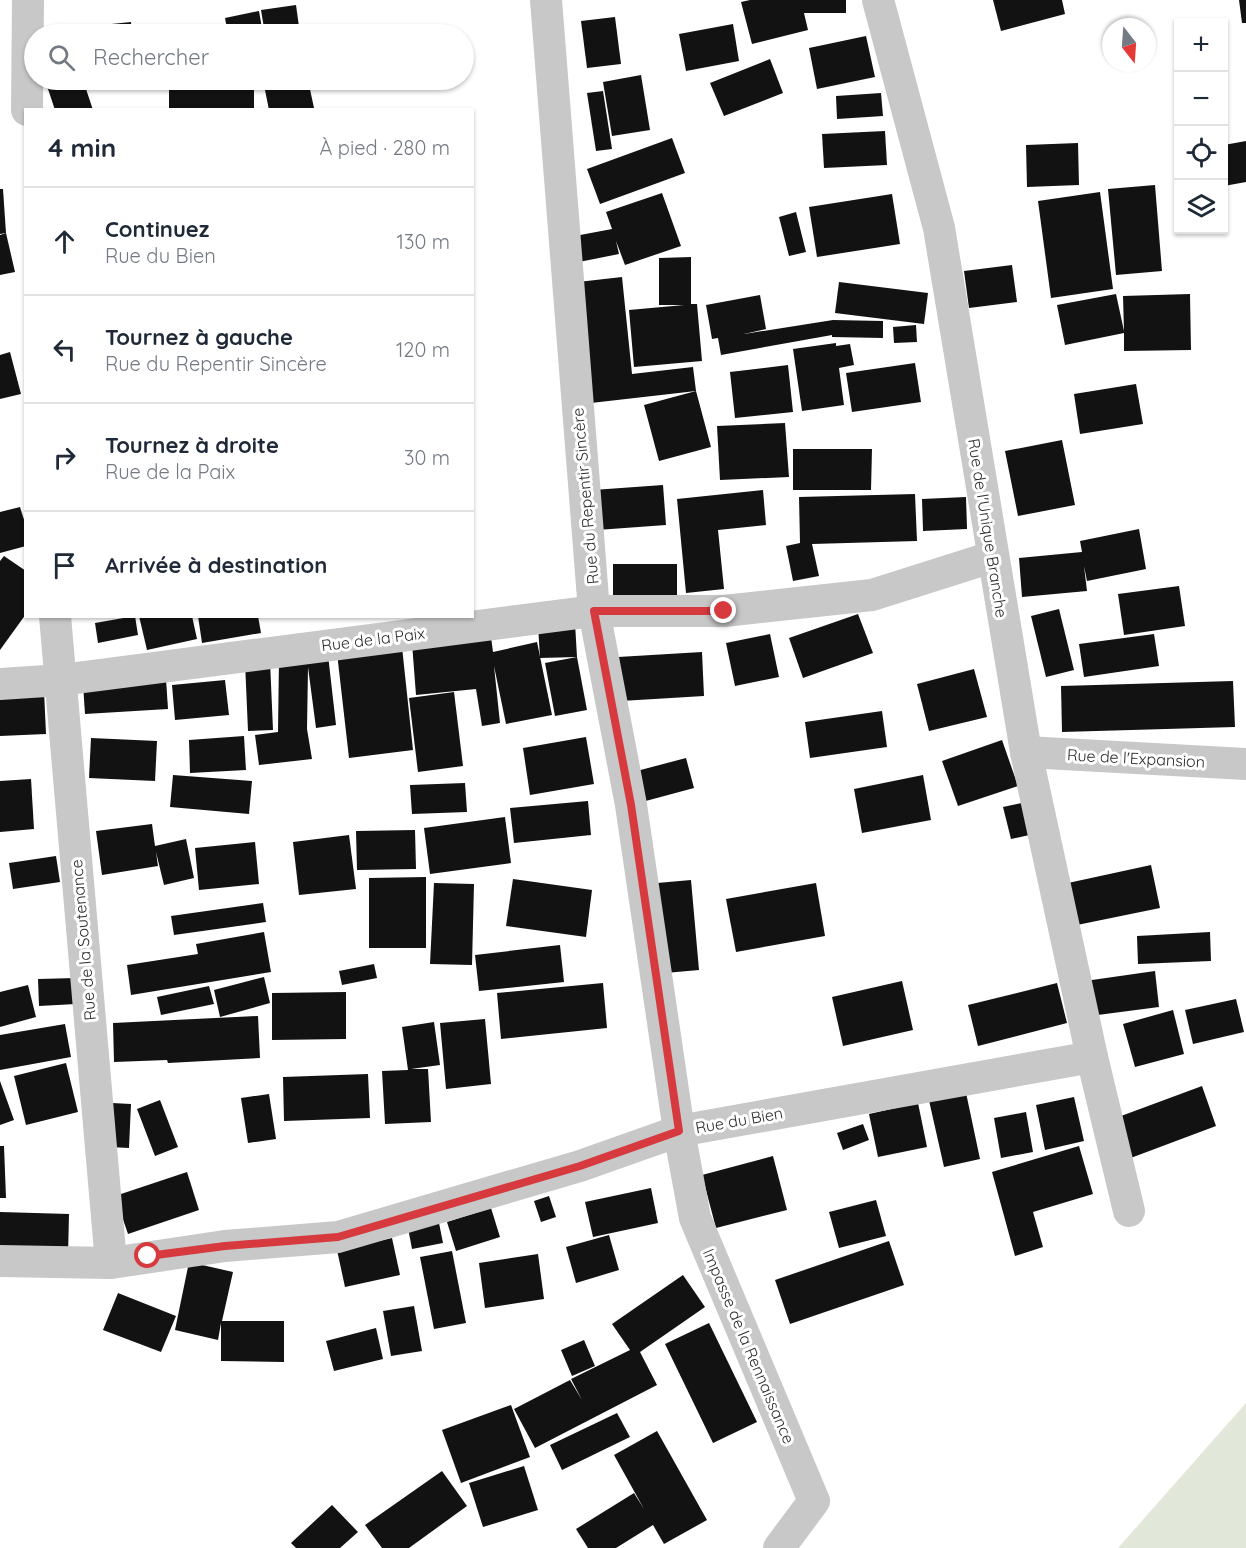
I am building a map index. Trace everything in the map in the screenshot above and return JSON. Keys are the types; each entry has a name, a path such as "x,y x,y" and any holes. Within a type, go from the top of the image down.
{"street":[{"path":"28,0 28,24"},
{"name":"Rue du Repentir Sincère","path":"546,0 594,611 631,805 679,1131"},
{"name":"Rue de l'Unique Branche","path":"878,0 939,228 1026,752 1092,1057 1129,1211"},
{"path":"27,90 27,108"},
{"name":"Rue de la Paix","path":"0,684 61,680 594,611 724,611 873,596 992,557"},
{"name":"Rue de la Soutenance","path":"55,618 111,1263"},
{"name":"Rue de l'Expansion","path":"1026,752 1246,764"},
{"name":"Rue du Bien","path":"0,1261 111,1263 225,1246 338,1237 580,1166 679,1131 1092,1057"},
{"name":"Impasse de la Rennaissance","path":"679,1131 694,1218 814,1501 779,1548"}],"shaded area":[{"path":"1246,1403 1246,1548 1118,1548"}],"building":[{"path":"750,0 846,0 846,13 804,13 808,30 752,44 741,2"},
{"path":"993,0 1062,0 1065,14 1001,31"},
{"path":"1239,0 1246,0 1246,23 1242,23"},
{"path":"296,5 299,24 263,24 261,10"},
{"path":"259,11 261,24 226,24 225,18"},
{"path":"615,17 621,64 587,68 581,21"},
{"path":"733,24 739,61 686,71 679,34"},
{"path":"866,36 875,77 817,89 809,48"},
{"path":"770,59 783,93 724,116 710,83"},
{"path":"641,75 650,130 612,136 603,82"},
{"path":"48,90 86,90 92,108 54,108"},
{"path":"169,90 254,90 254,108 169,108"},
{"path":"265,90 310,90 314,108 269,108"},
{"path":"603,91 612,149 596,151 587,93"},
{"path":"881,93 883,116 837,119 836,96"},
{"path":"885,131 887,165 824,168 822,134"},
{"path":"672,138 685,173 600,204 587,169"},
{"path":"1246,141 1246,182 1228,185 1228,144"},
{"path":"1078,143 1079,185 1027,187 1026,145"},
{"path":"1155,185 1162,271 1116,275 1108,189"},
{"path":"0,189 3,189 6,233 0,234"},
{"path":"1100,192 1113,289 1051,298 1038,201"},
{"path":"662,193 681,246 625,265 616,241 619,254 579,262 575,236 612,229 606,212"},
{"path":"892,194 900,244 817,257 809,207"},
{"path":"796,212 806,252 789,256 779,217"},
{"path":"6,233 15,272 0,275 0,235"},
{"path":"691,257 691,304 697,304 702,361 634,367 629,310 684,305 659,305 659,258"},
{"path":"1012,265 1017,302 969,308 964,271"},
{"path":"622,277 632,374 693,367 696,391 591,403 578,282"},
{"path":"839,282 928,293 924,324 835,313"},
{"path":"1116,294 1124,331 1123,296 1190,294 1191,350 1124,351 1124,333 1065,345 1057,305"},
{"path":"760,295 766,329 744,334 833,320 883,321 883,338 832,337 832,335 721,355 718,338 712,339 706,305"},
{"path":"916,325 917,342 894,343 893,327"},
{"path":"836,343 836,346 850,344 854,365 839,368 844,405 802,411 793,349"},
{"path":"10,352 21,394 0,399 0,355"},
{"path":"915,363 921,402 852,412 846,373"},
{"path":"788,365 793,412 735,418 730,372"},
{"path":"1136,384 1143,424 1080,434 1074,394"},
{"path":"696,391 711,447 659,461 644,405"},
{"path":"785,423 789,477 720,480 717,426"},
{"path":"1062,440 1075,505 1018,516 1005,451"},
{"path":"793,449 872,449 871,490 793,490"},
{"path":"663,485 666,525 597,530 593,490"},
{"path":"763,490 766,525 718,530 724,589 686,593 677,499"},
{"path":"915,494 917,541 812,544 819,576 793,581 786,546 800,543 799,497"},
{"path":"966,497 967,529 923,531 922,499"},
{"path":"20,507 24,520 24,547 0,553 0,512"},
{"path":"1139,529 1146,569 1087,581 1084,566 1087,591 1022,597 1019,558 1082,552 1080,541"},
{"path":"4,556 24,570 24,617 0,650 0,561"},
{"path":"613,564 677,564 677,603 613,603"},
{"path":"1179,586 1185,626 1124,635 1118,594"},
{"path":"1059,609 1074,670 1046,677 1031,616"},
{"path":"858,614 873,653 803,678 789,638"},
{"path":"135,618 138,635 98,643 95,623"},
{"path":"139,618 192,618 197,639 147,650"},
{"path":"198,618 258,618 261,633 202,643"},
{"path":"575,623 577,657 540,658 538,625"},
{"path":"770,634 779,677 735,686 726,643"},
{"path":"1154,634 1159,666 1084,677 1079,644"},
{"path":"491,637 493,652 537,642 552,715 506,724 494,666 500,723 482,726 476,689 416,695 412,643"},
{"path":"402,647 413,750 349,758 337,653"},
{"path":"702,652 704,696 621,701 618,657"},
{"path":"328,655 336,725 316,728 308,667 307,729 312,759 259,765 255,735 278,732 279,659"},
{"path":"577,657 587,710 555,716 545,663"},
{"path":"270,661 273,730 248,731 245,662"},
{"path":"974,669 987,717 929,731 917,684"},
{"path":"166,679 168,709 85,714 83,684"},
{"path":"225,680 229,715 175,720 172,685"},
{"path":"1233,681 1235,727 1062,732 1061,686"},
{"path":"44,691 46,734 0,736 0,694"},
{"path":"454,692 463,766 418,772 409,698"},
{"path":"882,711 887,747 810,758 805,722"},
{"path":"244,736 246,770 190,773 189,740"},
{"path":"586,737 594,784 530,795 523,748"},
{"path":"91,738 157,741 155,781 89,778"},
{"path":"1002,740 1018,786 958,806 942,761"},
{"path":"686,758 694,788 642,802 633,772"},
{"path":"173,775 252,781 249,814 170,807"},
{"path":"923,775 931,820 862,833 854,789"},
{"path":"31,779 34,829 0,832 0,781"},
{"path":"465,783 467,812 412,814 410,785"},
{"path":"588,801 591,835 514,843 510,808"},
{"path":"1026,802 1034,834 1011,839 1003,807"},
{"path":"505,817 511,863 430,874 424,828"},
{"path":"152,824 155,846 186,839 194,878 164,885 156,852 158,866 102,875 96,831"},
{"path":"415,830 416,869 357,870 356,831"},
{"path":"349,835 356,889 299,895 293,842"},
{"path":"255,842 259,884 199,890 195,848"},
{"path":"56,856 60,882 13,889 9,863"},
{"path":"1151,865 1160,908 1077,925 1068,883"},
{"path":"426,877 426,948 369,948 369,878"},
{"path":"513,879 592,890 586,937 506,926"},
{"path":"691,880 699,970 654,974 646,884"},
{"path":"434,883 474,884 472,965 430,964"},
{"path":"816,883 825,936 736,952 726,899"},
{"path":"263,903 266,922 174,935 171,916"},
{"path":"264,932 271,972 131,995 127,965 198,954 196,944"},
{"path":"1210,932 1211,961 1138,964 1137,936"},
{"path":"560,945 564,982 479,991 475,955"},
{"path":"374,964 377,978 342,985 339,971"},
{"path":"1155,971 1159,1007 1090,1016 1085,981"},
{"path":"264,977 270,1003 220,1017 214,990"},
{"path":"76,978 76,1004 39,1006 38,979"},
{"path":"902,981 913,1030 843,1046 832,997"},
{"path":"603,983 607,1028 501,1039 497,993"},
{"path":"1057,983 1067,1023 978,1046 968,1005"},
{"path":"28,985 36,1017 0,1027 0,992"},
{"path":"209,986 214,1004 161,1015 157,997"},
{"path":"346,992 346,1039 272,1040 272,993"},
{"path":"1236,999 1244,1032 1193,1044 1185,1010"},
{"path":"1173,1010 1184,1054 1135,1067 1123,1024"},
{"path":"258,1016 260,1058 168,1063 167,1060 114,1062 113,1023"},
{"path":"485,1019 491,1084 446,1089 440,1023"},
{"path":"434,1022 440,1065 411,1069 428,1069 431,1122 385,1124 382,1071 408,1070 402,1027"},
{"path":"65,1024 71,1057 0,1070 0,1035"},
{"path":"66,1063 78,1112 26,1125 14,1076"},
{"path":"368,1074 370,1118 284,1121 283,1077"},
{"path":"0,1081 14,1120 0,1125"},
{"path":"1202,1086 1216,1126 1128,1159 1113,1119"},
{"path":"965,1088 980,1159 944,1167 928,1096"},
{"path":"269,1094 276,1139 248,1143 241,1098"},
{"path":"1074,1097 1084,1141 1045,1150 1036,1105"},
{"path":"160,1100 178,1147 155,1156 137,1109"},
{"path":"112,1103 131,1104 129,1148 110,1147"},
{"path":"918,1103 927,1147 878,1157 869,1114"},
{"path":"1026,1112 1033,1152 1001,1158 994,1118"},
{"path":"863,1124 869,1140 843,1150 837,1133"},
{"path":"0,1146 4,1146 6,1198 0,1198"},
{"path":"1079,1146 1093,1194 1033,1212 1043,1247 1015,1256 992,1172"},
{"path":"773,1156 787,1210 716,1228 702,1175"},
{"path":"187,1172 199,1210 128,1234 115,1196"},
{"path":"651,1188 658,1223 593,1237 585,1202"},
{"path":"549,1196 556,1217 541,1222 534,1201"},
{"path":"876,1200 886,1236 839,1248 829,1212"},
{"path":"491,1208 500,1237 456,1251 447,1222"},
{"path":"0,1212 69,1214 68,1256 0,1255"},
{"path":"439,1223 443,1243 412,1249 408,1228"},
{"path":"609,1235 619,1270 576,1283 566,1247"},
{"path":"392,1238 400,1275 345,1287 337,1250"},
{"path":"889,1241 904,1285 790,1324 775,1280"},
{"path":"452,1251 466,1323 434,1329 420,1257"},
{"path":"538,1254 544,1299 485,1308 479,1263"},
{"path":"189,1262 233,1272 222,1321 284,1321 284,1362 221,1361 221,1323 218,1340 175,1330"},
{"path":"683,1275 705,1307 640,1352 657,1385 535,1448 514,1409 570,1380 582,1400 571,1379 630,1350 612,1324"},
{"path":"118,1293 176,1316 161,1352 103,1330"},
{"path":"414,1306 422,1351 391,1356 383,1311"},
{"path":"709,1323 757,1422 713,1443 665,1344"},
{"path":"376,1328 383,1359 334,1371 326,1341"},
{"path":"584,1340 595,1366 572,1376 561,1350"},
{"path":"511,1405 530,1457 461,1483 442,1430"},
{"path":"617,1413 630,1437 562,1470 550,1445"},
{"path":"657,1431 707,1520 664,1544 653,1525 616,1548 588,1548 576,1529 634,1493 644,1509 614,1455"},
{"path":"524,1466 538,1510 483,1527 469,1483"},
{"path":"442,1471 467,1506 409,1548 382,1548 365,1525"},
{"path":"332,1505 358,1532 340,1548 296,1548 291,1543"}],"route":[{"path":"148,1256 225,1246 338,1237 580,1166 679,1131 631,805 594,611 724,611"}]}
